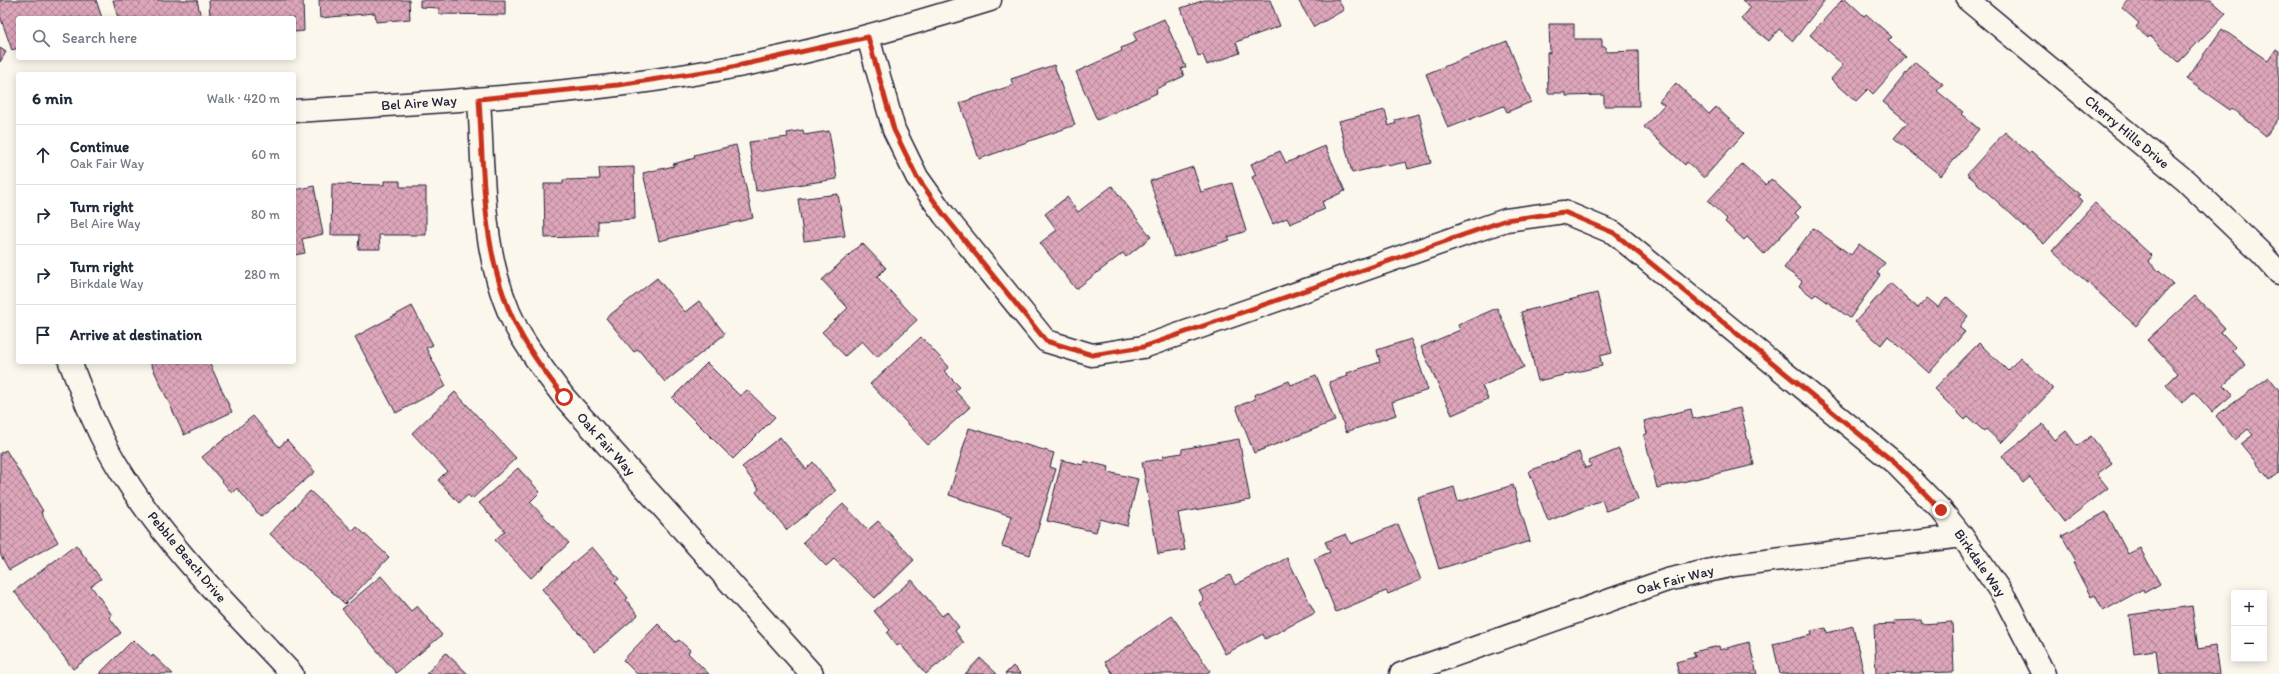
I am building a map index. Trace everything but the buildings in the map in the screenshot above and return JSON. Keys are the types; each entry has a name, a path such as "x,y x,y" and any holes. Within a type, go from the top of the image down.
{"street":[{"name":"Bel Aire Way","path":"296,111 479,99 618,85 708,72 868,37 990,0"},
{"name":"Cherry Hills Drive","path":"1968,0 2186,181 2261,253 2279,273"},
{"name":"Birkdale Way","path":"868,37 894,130 917,177 944,215 1046,341 1092,355 1143,347 1506,220 1564,212 1614,233 1896,464 1941,510 1962,536 2005,598 2044,674"},
{"name":"Oak Fair Way","path":"479,99 489,239 500,285 517,328 538,364 564,397 812,674"},
{"name":"Pebble Beach Drive","path":"71,364 90,414 122,474 162,530 292,674"},
{"name":"Oak Fair Way","path":"1401,674 1667,580 1734,565 1962,536"}],"route":[{"path":"564,397 538,364 517,328 500,285 489,239 479,99 618,85 723,69 868,37 894,130 917,177 944,215 1046,341 1092,355 1143,347 1506,220 1564,212 1614,233 1896,464 1941,510"}]}
